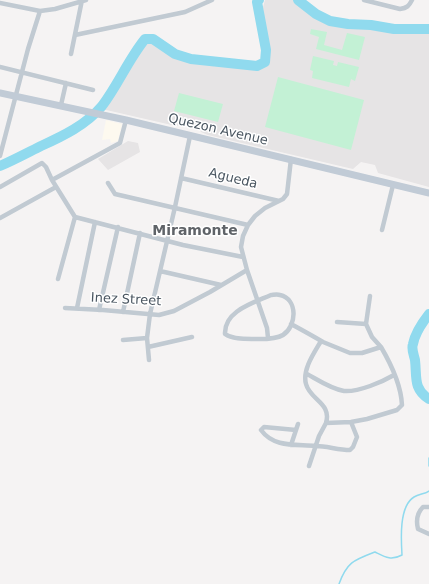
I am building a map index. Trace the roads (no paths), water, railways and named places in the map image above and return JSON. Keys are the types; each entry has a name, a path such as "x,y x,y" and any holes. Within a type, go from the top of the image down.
{"main road":[{"name":"Quezon Avenue","path":"0,93 102,114 429,193"}],"street":[{"path":"71,54 83,0"},
{"path":"0,3 40,11 54,9 83,0"},
{"path":"75,35 185,12 212,0"},
{"path":"364,0 400,9 409,6 412,0"},
{"path":"0,156 3,134 16,97 28,49 40,11"},
{"path":"0,67 93,90"},
{"path":"61,105 66,83"},
{"path":"52,180 120,143 126,120"},
{"path":"149,360 147,338 150,314 190,136"},
{"path":"268,338 267,328 247,270 241,247 243,236 255,216 288,194 291,159"},
{"path":"0,187 42,163 46,167 56,187 75,217 167,241 243,257"},
{"name":"Agueda","path":"181,178 279,201"},
{"path":"108,182 115,194 175,207 248,226"},
{"path":"382,230 394,185"},
{"path":"0,218 56,187"},
{"path":"58,279 75,217"},
{"path":"76,308 95,222"},
{"path":"99,310 118,228"},
{"path":"123,312 140,233"},
{"name":"Inez Street","path":"65,308 159,315 174,311 247,270"},
{"path":"160,272 221,285"},
{"path":"271,295 280,295 287,298 293,308 294,317 291,324 282,335 268,338 235,338 229,337 225,334 225,328 229,320 236,312 271,295"},
{"path":"326,423 351,422 397,410 402,405 401,397 387,357 372,337 366,324 370,296"},
{"path":"337,322 366,324"},
{"path":"291,324 321,341 350,353 362,353 381,347"},
{"path":"148,347 192,337"},
{"path":"123,340 147,338"},
{"path":"309,466 322,429 328,418 325,406 318,401 308,389 306,383 306,374 309,363 321,341"},
{"path":"306,374 344,391 355,390 377,384 394,375"},
{"path":"296,430 264,427 261,430 277,443 350,450 353,447 357,437 351,422"},
{"path":"291,445 298,424"},
{"path":"429,507 423,507 419,511 416,523 418,529 429,534"}],"waterway":[{"path":"0,166 66,134 96,113 108,98 133,55 145,39 153,39 175,54 191,59 257,66 265,62 266,50 257,2 259,0"},
{"path":"298,0 316,14 330,21 394,29 429,29"},
{"path":"429,314 417,332 412,348 418,387 420,391 429,399"},
{"path":"429,458 429,466"},
{"path":"339,584 348,566 362,557 375,552 391,558 402,555 401,540 403,515 409,501 414,497 429,491"}],"district":[{"name":"Miramonte","path":"195,231"}]}
